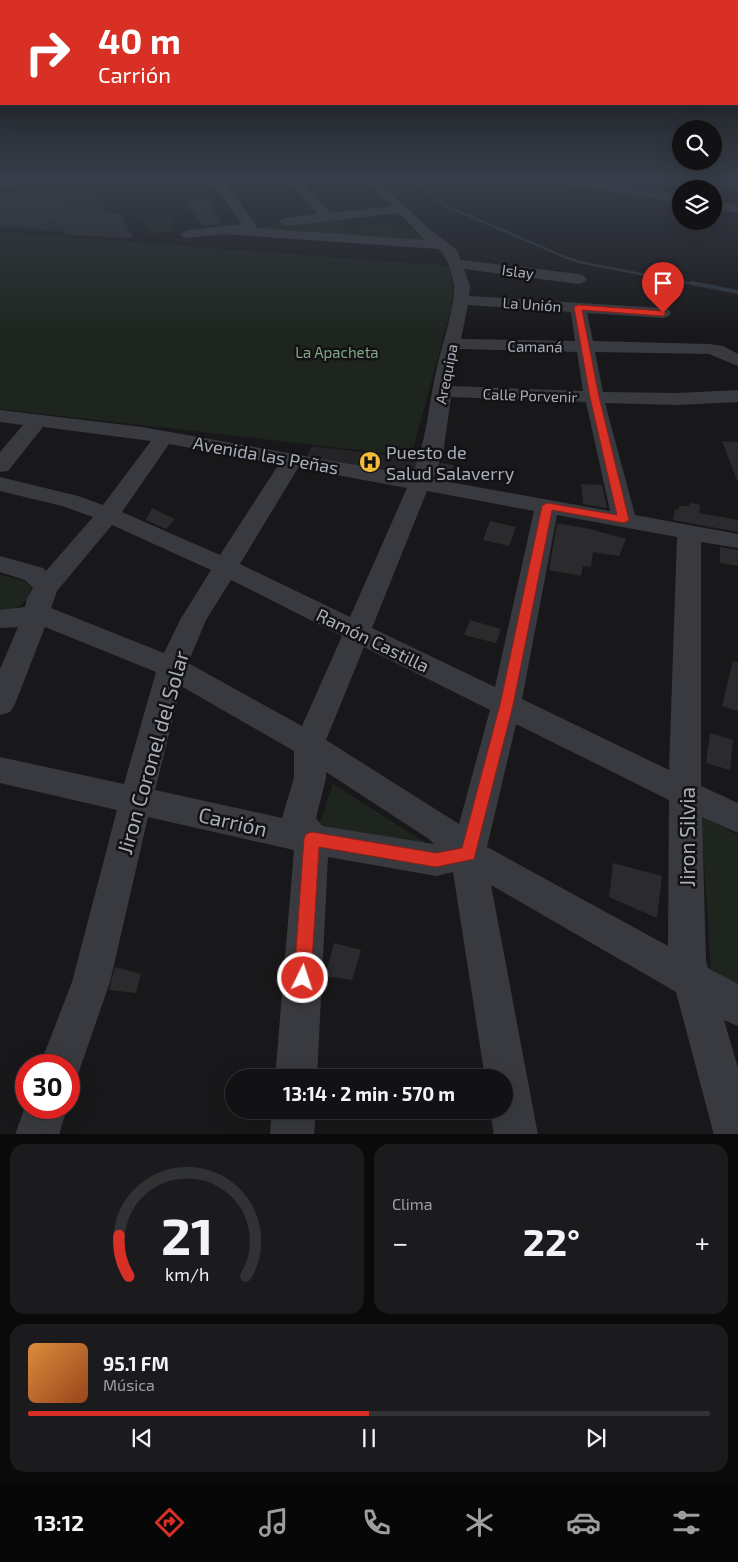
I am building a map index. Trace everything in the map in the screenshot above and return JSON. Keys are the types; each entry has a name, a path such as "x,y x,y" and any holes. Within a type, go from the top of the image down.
{"street":[{"path":"188,234 215,231"},
{"path":"236,231 443,245"},
{"path":"423,231 452,253 457,264"},
{"name":"Islay","path":"457,264 579,279"},
{"name":"Arequipa","path":"309,745 358,633 432,454 442,391 461,300 462,287 457,264"},
{"name":"La Unión","path":"461,300 663,313"},
{"path":"578,307 594,397 624,520"},
{"name":"Camaná","path":"451,344 709,349 738,361"},
{"name":"Calle Porvenir","path":"442,391 678,399 738,396"},
{"name":"Avenida las Peñas","path":"0,416 164,437 738,541"},
{"path":"0,466 38,420"},
{"path":"0,704 37,613 40,598 46,588 108,515 164,437"},
{"name":"Jiron Coronel del Solar","path":"65,1054 91,982 136,799 172,667 193,620 292,460"},
{"name":"Ramón Castilla","path":"0,484 70,501 108,515 225,567 738,819"},
{"path":"516,1134 468,854 506,705 547,506"},
{"name":"Jiron Silvia","path":"689,532 685,793 687,961 736,1134"},
{"path":"0,564 34,574 46,588"},
{"path":"0,619 19,618 37,613 172,667 309,745 441,828 468,854 738,1006"},
{"path":"297,1069 312,839 298,822 310,778 309,745"},
{"name":"Carrión","path":"0,770 312,839 436,860 468,854"},
{"path":"37,1134 42,1119"},
{"path":"292,1134 293,1119"}],"shaded area":[{"path":"57,231 115,231 117,235"},
{"name":"Puesto de Salud Salaverry","path":"312,446 419,459 411,477 305,459"}],"green space":[{"path":"149,231 176,231 151,234"},
{"path":"248,231 415,231 431,243"},
{"name":"La Apacheta","path":"0,232 449,266 453,290 452,306 411,456 0,409"},
{"path":"0,575 25,581 31,588 27,599 20,606 0,612"},
{"path":"333,784 440,852 313,843"},
{"path":"701,815 738,835 738,985 711,969"}],"building":[{"path":"65,231 129,231 133,238 65,235"},
{"path":"722,441 738,442 738,480 737,480"},
{"path":"441,463 454,465 450,479 436,477"},
{"path":"581,484 602,485 607,508 583,504"},
{"path":"691,503 700,505 699,513 738,520 738,532 673,520 675,509 678,510 679,506 688,506"},
{"path":"152,508 175,519 166,529 146,520"},
{"path":"490,521 516,527 509,546 483,540"},
{"path":"557,523 590,529 626,539 619,556 593,552 591,567 583,566 581,576 549,570"},
{"path":"720,547 738,550 738,566 720,563"},
{"path":"470,620 501,629 496,643 464,635"},
{"path":"733,661 738,662 738,711 722,706"},
{"path":"710,733 733,740 730,770 706,763"},
{"path":"613,863 662,876 657,918 609,897"},
{"path":"334,943 361,950 352,980 325,976"},
{"path":"115,967 141,974 136,993 109,990"}],"waterway":[{"path":"504,231 579,262 698,285"},
{"path":"692,283 738,292"}],"place":[{"name":"Puesto de Salud Salaverry","path":"370,462"}],"route":[{"path":"303,978 312,839 436,860 468,854 506,705 547,506 624,520 594,397 578,307 663,313"}]}
